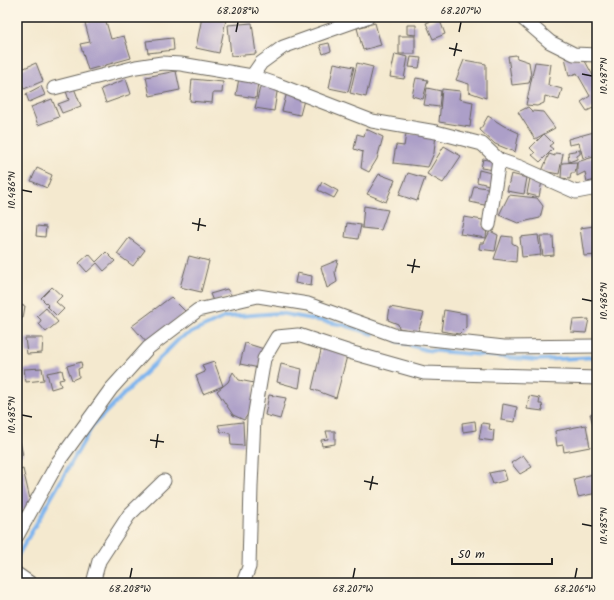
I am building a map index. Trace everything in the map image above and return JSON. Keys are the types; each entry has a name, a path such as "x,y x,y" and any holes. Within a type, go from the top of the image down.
{"street":[{"path":"252,76 261,63 283,47 367,17"},
{"path":"521,17 550,42 574,54 597,56"},
{"path":"54,88 136,67 162,63 181,64 252,76 372,121 436,132 482,144 500,160 520,167 576,192 597,188"},
{"path":"489,225 500,160"},
{"path":"17,536 58,462 111,389 148,348 198,310 258,296 308,304 394,335 504,347 597,346"},
{"path":"243,583 249,567 254,418 264,359 277,337 298,335 353,353 424,373 597,378"},
{"path":"93,583 99,562 129,515 164,481"}],"building":[{"path":"202,17 226,20 219,53 196,48"},
{"path":"571,17 580,17 571,20"},
{"path":"591,17 597,17 597,20 593,22"},
{"path":"105,18 111,39 124,36 131,58 88,70 80,44 90,42 85,23"},
{"path":"439,18 445,34 433,39 426,23"},
{"path":"252,23 256,54 231,56 228,25"},
{"path":"375,23 381,45 363,50 357,28"},
{"path":"407,25 416,25 416,35 407,34"},
{"path":"399,36 415,36 415,54 399,54"},
{"path":"173,38 174,50 148,53 146,41"},
{"path":"329,43 331,51 323,54 320,45"},
{"path":"395,54 408,57 404,79 390,77"},
{"path":"516,55 517,58 529,62 531,76 529,83 512,85 508,56"},
{"path":"411,57 421,58 419,68 409,67"},
{"path":"565,57 585,61 597,83 597,106 587,111 581,102 590,96 577,73 569,76"},
{"path":"464,60 486,64 486,98 469,92 469,84 456,80"},
{"path":"535,62 551,64 548,85 562,89 559,100 545,96 544,103 537,106 526,105"},
{"path":"36,63 43,81 24,89 17,71"},
{"path":"334,63 354,67 348,92 329,88"},
{"path":"357,63 373,67 366,97 350,93"},
{"path":"176,71 180,90 150,96 146,77"},
{"path":"239,78 258,82 256,98 236,95"},
{"path":"416,78 428,80 423,99 412,96"},
{"path":"126,79 131,94 106,103 101,89"},
{"path":"192,79 223,82 222,93 213,93 212,103 190,101"},
{"path":"17,82 22,93 17,95"},
{"path":"261,83 278,86 274,111 255,108"},
{"path":"41,86 45,95 29,102 26,94"},
{"path":"74,88 81,106 62,113 58,104 69,100 66,91"},
{"path":"427,88 441,91 439,107 424,105"},
{"path":"442,89 460,91 459,99 473,102 470,127 439,122"},
{"path":"287,92 305,96 300,115 282,111"},
{"path":"52,99 59,117 38,125 31,107"},
{"path":"528,107 532,111 543,112 555,128 535,139 518,112"},
{"path":"488,116 519,133 515,152 495,144 480,130"},
{"path":"597,119 597,128 593,122"},
{"path":"366,129 383,137 377,159 369,172 361,168 363,152 354,149 357,134 364,136"},
{"path":"594,132 597,144 597,154 583,158 579,143 569,145 568,139"},
{"path":"406,134 436,134 434,153 428,167 393,163 396,145 404,146"},
{"path":"544,134 553,143 549,146 553,149 540,162 532,155 535,153 530,148"},
{"path":"444,146 461,156 443,183 427,174"},
{"path":"580,150 580,154 577,156 577,159 569,162 568,152"},
{"path":"555,153 563,154 559,174 542,171 549,154 555,156"},
{"path":"597,156 597,180 587,182 585,172 577,176 577,162"},
{"path":"483,159 497,162 495,170 481,168"},
{"path":"577,162 575,173 571,173 570,179 561,178 562,163"},
{"path":"37,168 52,175 47,188 31,181"},
{"path":"479,170 495,174 493,186 477,182"},
{"path":"408,173 425,178 417,201 399,195"},
{"path":"379,174 395,180 386,202 367,194"},
{"path":"511,174 527,178 524,194 507,191"},
{"path":"530,178 542,181 539,197 527,194"},
{"path":"322,182 338,191 334,198 318,190"},
{"path":"474,186 493,189 489,206 470,202"},
{"path":"509,195 537,198 543,206 540,218 518,223 499,215"},
{"path":"364,206 388,210 381,230 362,228"},
{"path":"464,217 483,220 482,226 487,228 486,238 460,234"},
{"path":"347,223 361,225 358,239 345,237"},
{"path":"37,226 46,227 45,237 36,236"},
{"path":"594,226 597,255 584,256 580,228"},
{"path":"490,231 498,235 495,251 479,249 480,243 484,243"},
{"path":"538,235 541,255 522,257 520,237"},
{"path":"502,236 512,237 512,243 517,246 516,262 494,259"},
{"path":"540,236 553,236 554,255 543,256"},
{"path":"129,238 145,250 133,266 117,254"},
{"path":"106,252 115,261 104,271 97,263 87,272 79,263 89,254 96,262"},
{"path":"189,256 209,261 201,292 180,287"},
{"path":"338,260 335,272 337,282 327,288 321,267"},
{"path":"297,273 312,276 311,286 295,283"},
{"path":"52,287 62,296 56,302 64,309 57,316 41,298"},
{"path":"227,289 232,296 213,301 210,294"},
{"path":"171,297 186,312 148,344 132,326"},
{"path":"17,305 25,306 23,318 17,317"},
{"path":"390,307 424,313 418,332 399,328 398,324 388,320"},
{"path":"46,308 58,322 46,332 39,324 41,320 37,316"},
{"path":"444,310 466,314 466,327 459,334 441,331"},
{"path":"589,319 586,333 571,332 573,320"},
{"path":"25,338 43,338 42,353 27,354"},
{"path":"245,343 264,349 259,368 240,364"},
{"path":"322,346 347,356 336,398 312,389"},
{"path":"214,361 223,386 203,394 196,376 205,372 202,365"},
{"path":"81,362 82,367 78,369 79,377 72,380 67,366"},
{"path":"281,364 302,369 299,388 277,382"},
{"path":"42,368 44,380 26,382 24,369"},
{"path":"62,370 64,379 59,380 61,386 51,389 47,373"},
{"path":"233,372 239,380 254,383 253,407 244,420 233,415 217,391 228,382"},
{"path":"269,395 286,398 280,419 265,415"},
{"path":"529,396 540,398 539,404 542,404 543,411 527,409"},
{"path":"503,404 517,407 515,422 501,420"},
{"path":"597,413 597,434 596,435 590,414"},
{"path":"475,421 476,430 463,432 462,423"},
{"path":"243,422 244,446 231,445 230,433 221,432 218,425"},
{"path":"482,423 490,424 489,429 494,430 493,441 479,439"},
{"path":"586,425 590,447 564,452 563,445 557,446 555,431"},
{"path":"326,431 335,431 335,444 322,446 321,440 328,439"},
{"path":"20,442 23,455 17,456 17,443"},
{"path":"523,455 532,467 520,474 511,463"},
{"path":"23,469 32,508 17,512 17,471"},
{"path":"504,470 507,480 493,484 489,473"},
{"path":"597,473 597,493 578,497 574,479"}],"waterway":[{"path":"17,557 93,425 180,338 225,317 279,313 344,325 373,334"},
{"path":"397,341 426,350 537,360 597,357"}]}
